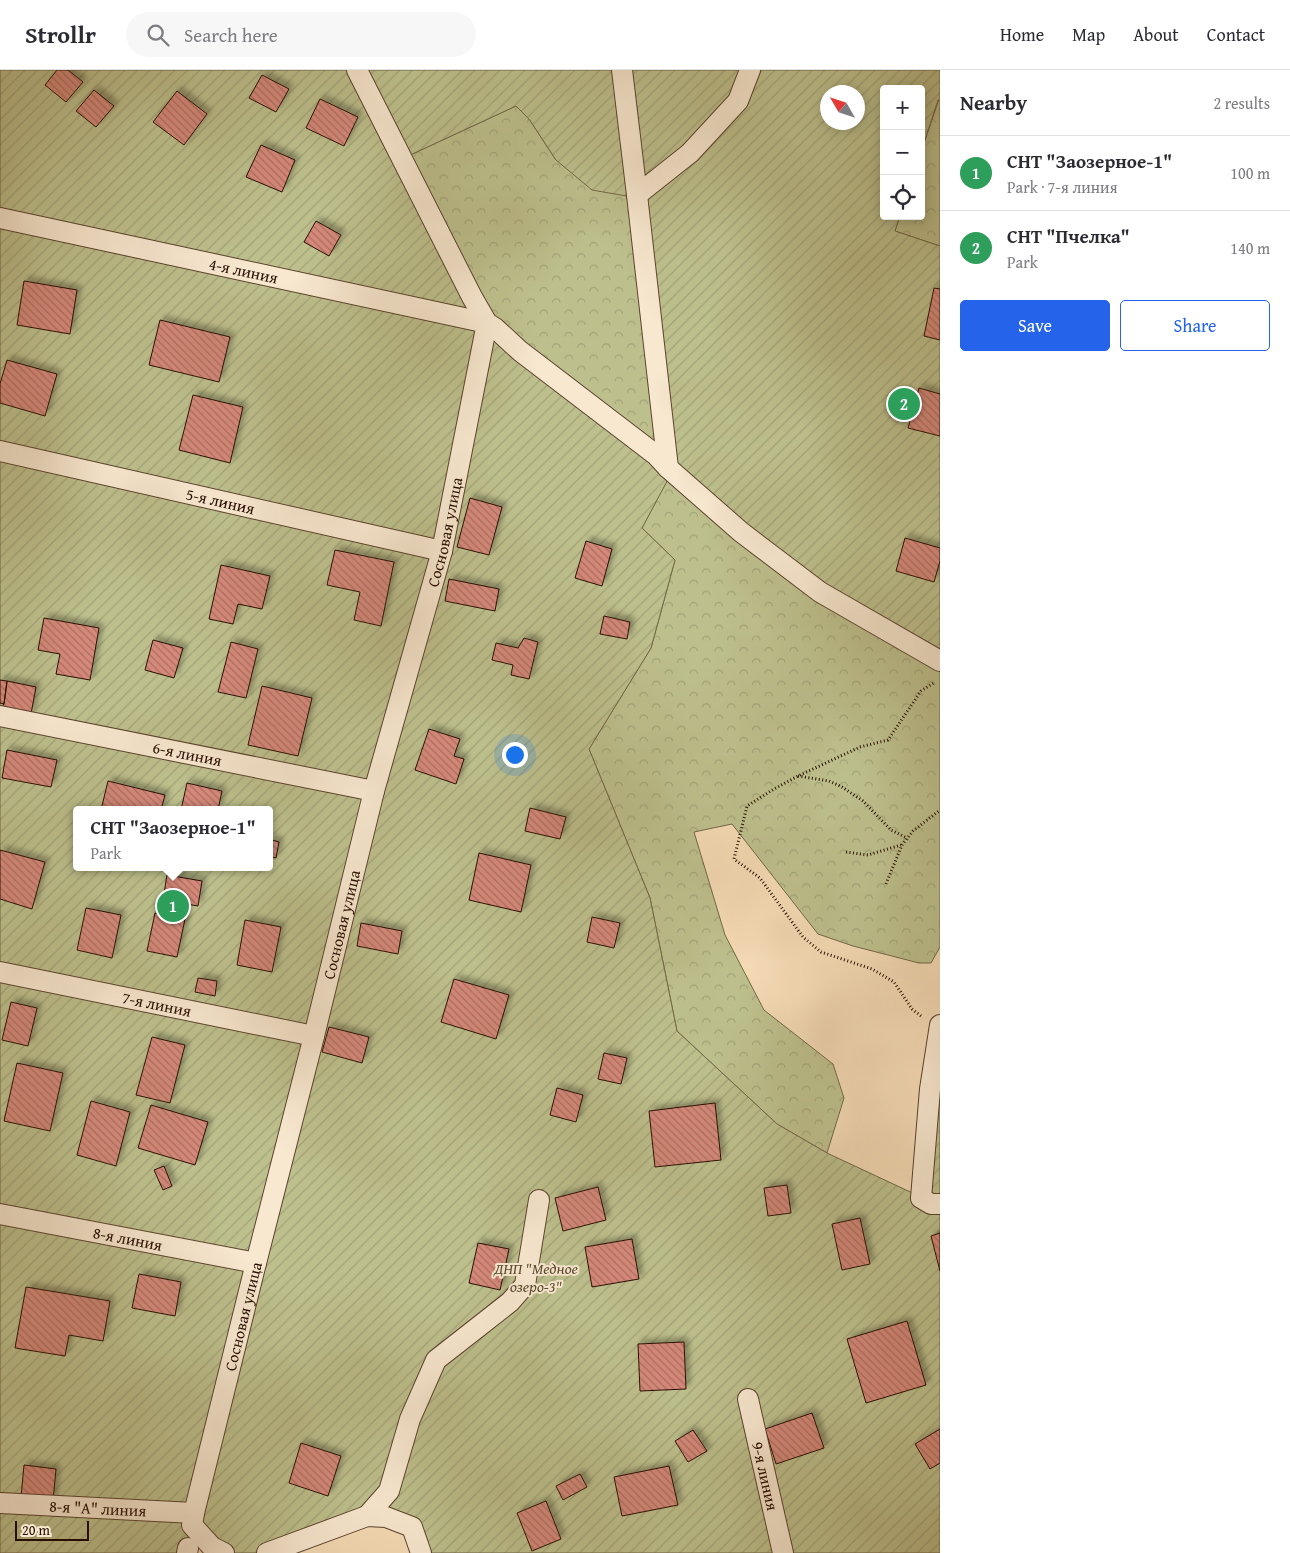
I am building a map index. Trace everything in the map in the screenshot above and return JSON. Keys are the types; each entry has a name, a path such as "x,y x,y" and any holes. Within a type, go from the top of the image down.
{"street":[{"path":"357,70 487,323 527,357 656,456 741,532 820,592 940,661"},
{"path":"622,70 668,468"},
{"path":"637,194 690,153 738,101 750,70"},
{"name":"4-я линия","path":"0,218 487,323"},
{"name":"Сосновая улица","path":"193,1519 374,791 442,551 487,323"},
{"name":"5-я линия","path":"0,451 442,551"},
{"name":"6-я линия","path":"0,716 374,791"},
{"name":"7-я линия","path":"0,972 314,1036"},
{"path":"939,1034 930,1089 921,1198 931,1204 940,1204"},
{"path":"367,1516 389,1491 410,1419 436,1360 510,1302 526,1285 539,1200"},
{"name":"8-я линия","path":"0,1214 256,1263"},
{"name":"9-я линия","path":"748,1399 783,1553"},
{"name":"8-я \"А\" линия","path":"0,1503 193,1519"},
{"path":"267,1553 367,1516 386,1517 412,1527 422,1553"},
{"path":"193,1519 212,1546 224,1553"}],"path":[{"path":"939,1034 912,1009 894,982 872,969 821,952 803,937 760,878 734,859 747,806 798,776 860,747 888,740 922,691 940,679"},
{"path":"798,776 829,781 842,787 863,801 890,830 907,838"},
{"path":"886,884 902,844 913,831 940,810"},
{"path":"846,852 868,855 902,844"}],"green space":[{"name":"ДНП \"Медное озеро-3\"","path":"0,70 940,70 940,100 938,100 925,140 925,85 880,85 880,220 899,220 895,231 940,246 940,664 820,592 672,472 642,528 675,560 651,648 589,749 650,898 677,1031 777,1124 827,1153 921,1197 940,1025 940,1553 421,1553 412,1527 386,1517 267,1553 224,1553 192,1526 187,1553 0,1553","holes":["516,106 529,119 556,160 592,190 632,197 659,450 490,319 408,156"]},
{"path":"939,99 940,246 895,231 899,220 925,220 925,140"},
{"path":"516,106 529,119 556,160 632,197 659,451 490,319 408,156"},
{"path":"672,471 940,664 940,947 931,963 919,963 853,946 818,934 732,824 694,832 725,935 764,1010 833,1064 844,1098 827,1153 777,1124 677,1031 650,898 589,749 651,648 675,560 642,528"}],"building":[{"path":"57,70 68,70 83,82 66,102 45,85"},
{"path":"262,75 289,89 276,112 249,98"},
{"path":"94,90 114,106 96,127 76,111"},
{"path":"177,91 207,114 184,145 153,122"},
{"path":"320,99 358,117 344,146 306,128"},
{"path":"261,145 295,160 282,192 246,177"},
{"path":"316,221 341,235 329,256 304,242"},
{"path":"24,281 77,290 70,334 17,325"},
{"path":"934,288 940,289 940,340 924,336"},
{"path":"160,320 230,337 219,382 149,365"},
{"path":"7,360 57,374 45,416 0,403 0,384"},
{"path":"919,388 940,394 940,436 908,428"},
{"path":"193,395 243,407 230,463 179,450"},
{"path":"470,498 502,507 489,555 457,547"},
{"path":"905,538 940,548 940,561 934,582 896,571"},
{"path":"586,541 612,549 602,586 575,578"},
{"path":"335,550 394,562 381,626 354,620 360,592 327,585"},
{"path":"221,565 270,576 262,609 238,604 233,624 209,619"},
{"path":"449,579 499,589 495,611 445,601"},
{"path":"604,616 630,622 627,639 600,634"},
{"path":"44,618 99,628 90,680 56,674 60,654 38,650"},
{"path":"524,638 538,642 529,679 511,675 513,665 492,660 496,643 518,648"},
{"path":"153,640 183,648 174,678 145,670"},
{"path":"231,642 258,649 246,698 218,692"},
{"path":"0,680 7,681 4,704 0,703"},
{"path":"7,681 36,687 31,714 1,708 4,704"},
{"path":"262,686 312,698 298,756 248,745"},
{"path":"429,729 460,739 454,756 464,759 456,784 415,770"},
{"path":"7,750 57,760 51,787 2,778"},
{"path":"108,781 165,795 162,806 102,806"},
{"path":"187,783 222,791 219,806 182,806"},
{"path":"530,808 566,817 560,839 525,831"},
{"path":"273,840 279,842 276,858 273,857"},
{"path":"0,850 45,862 32,909 0,899"},
{"path":"479,853 531,865 521,912 469,900"},
{"path":"167,875 202,881 198,906 163,900"},
{"path":"86,908 121,915 112,958 77,950"},
{"path":"155,913 185,919 177,957 147,951"},
{"path":"592,917 620,923 614,948 587,942"},
{"path":"245,920 281,927 272,972 237,965"},
{"path":"361,923 402,931 398,954 357,946"},
{"path":"198,978 217,981 215,996 195,992"},
{"path":"454,979 509,995 496,1039 441,1022"},
{"path":"11,1002 37,1008 28,1046 2,1040"},
{"path":"329,1027 369,1037 362,1063 322,1052"},
{"path":"152,1037 185,1045 170,1103 136,1095"},
{"path":"604,1053 627,1058 621,1084 598,1079"},
{"path":"17,1063 63,1073 50,1131 4,1121"},
{"path":"557,1088 583,1095 576,1122 550,1115"},
{"path":"91,1101 130,1112 116,1166 77,1155"},
{"path":"715,1103 721,1160 655,1167 649,1111"},
{"path":"151,1105 208,1122 195,1165 138,1148"},
{"path":"164,1166 172,1186 163,1190 154,1170"},
{"path":"787,1185 791,1213 768,1216 764,1188"},
{"path":"598,1187 606,1220 563,1231 555,1198"},
{"path":"860,1218 870,1264 842,1270 832,1224"},
{"path":"940,1233 940,1271 931,1236"},
{"path":"632,1239 639,1279 592,1287 585,1247"},
{"path":"478,1243 509,1249 500,1290 469,1283"},
{"path":"139,1274 181,1282 175,1316 132,1308"},
{"path":"26,1287 110,1301 103,1341 69,1335 65,1356 15,1348"},
{"path":"907,1321 926,1385 866,1403 847,1339"},
{"path":"684,1342 686,1389 640,1391 638,1344"},
{"path":"812,1413 824,1448 776,1464 765,1429"},
{"path":"940,1429 940,1463 930,1469 915,1444"},
{"path":"693,1430 707,1451 688,1462 675,1441"},
{"path":"301,1443 341,1456 328,1496 289,1483"},
{"path":"24,1465 56,1469 53,1501 21,1497"},
{"path":"669,1466 678,1505 622,1516 614,1477"},
{"path":"580,1474 587,1487 563,1500 556,1486"},
{"path":"546,1501 561,1539 532,1551 517,1513"}],"place":[{"name":"СНТ \"Пчелка\"","path":"904,404"},
{"name":"СНТ \"Заозерное-1\"","path":"173,906"}]}
